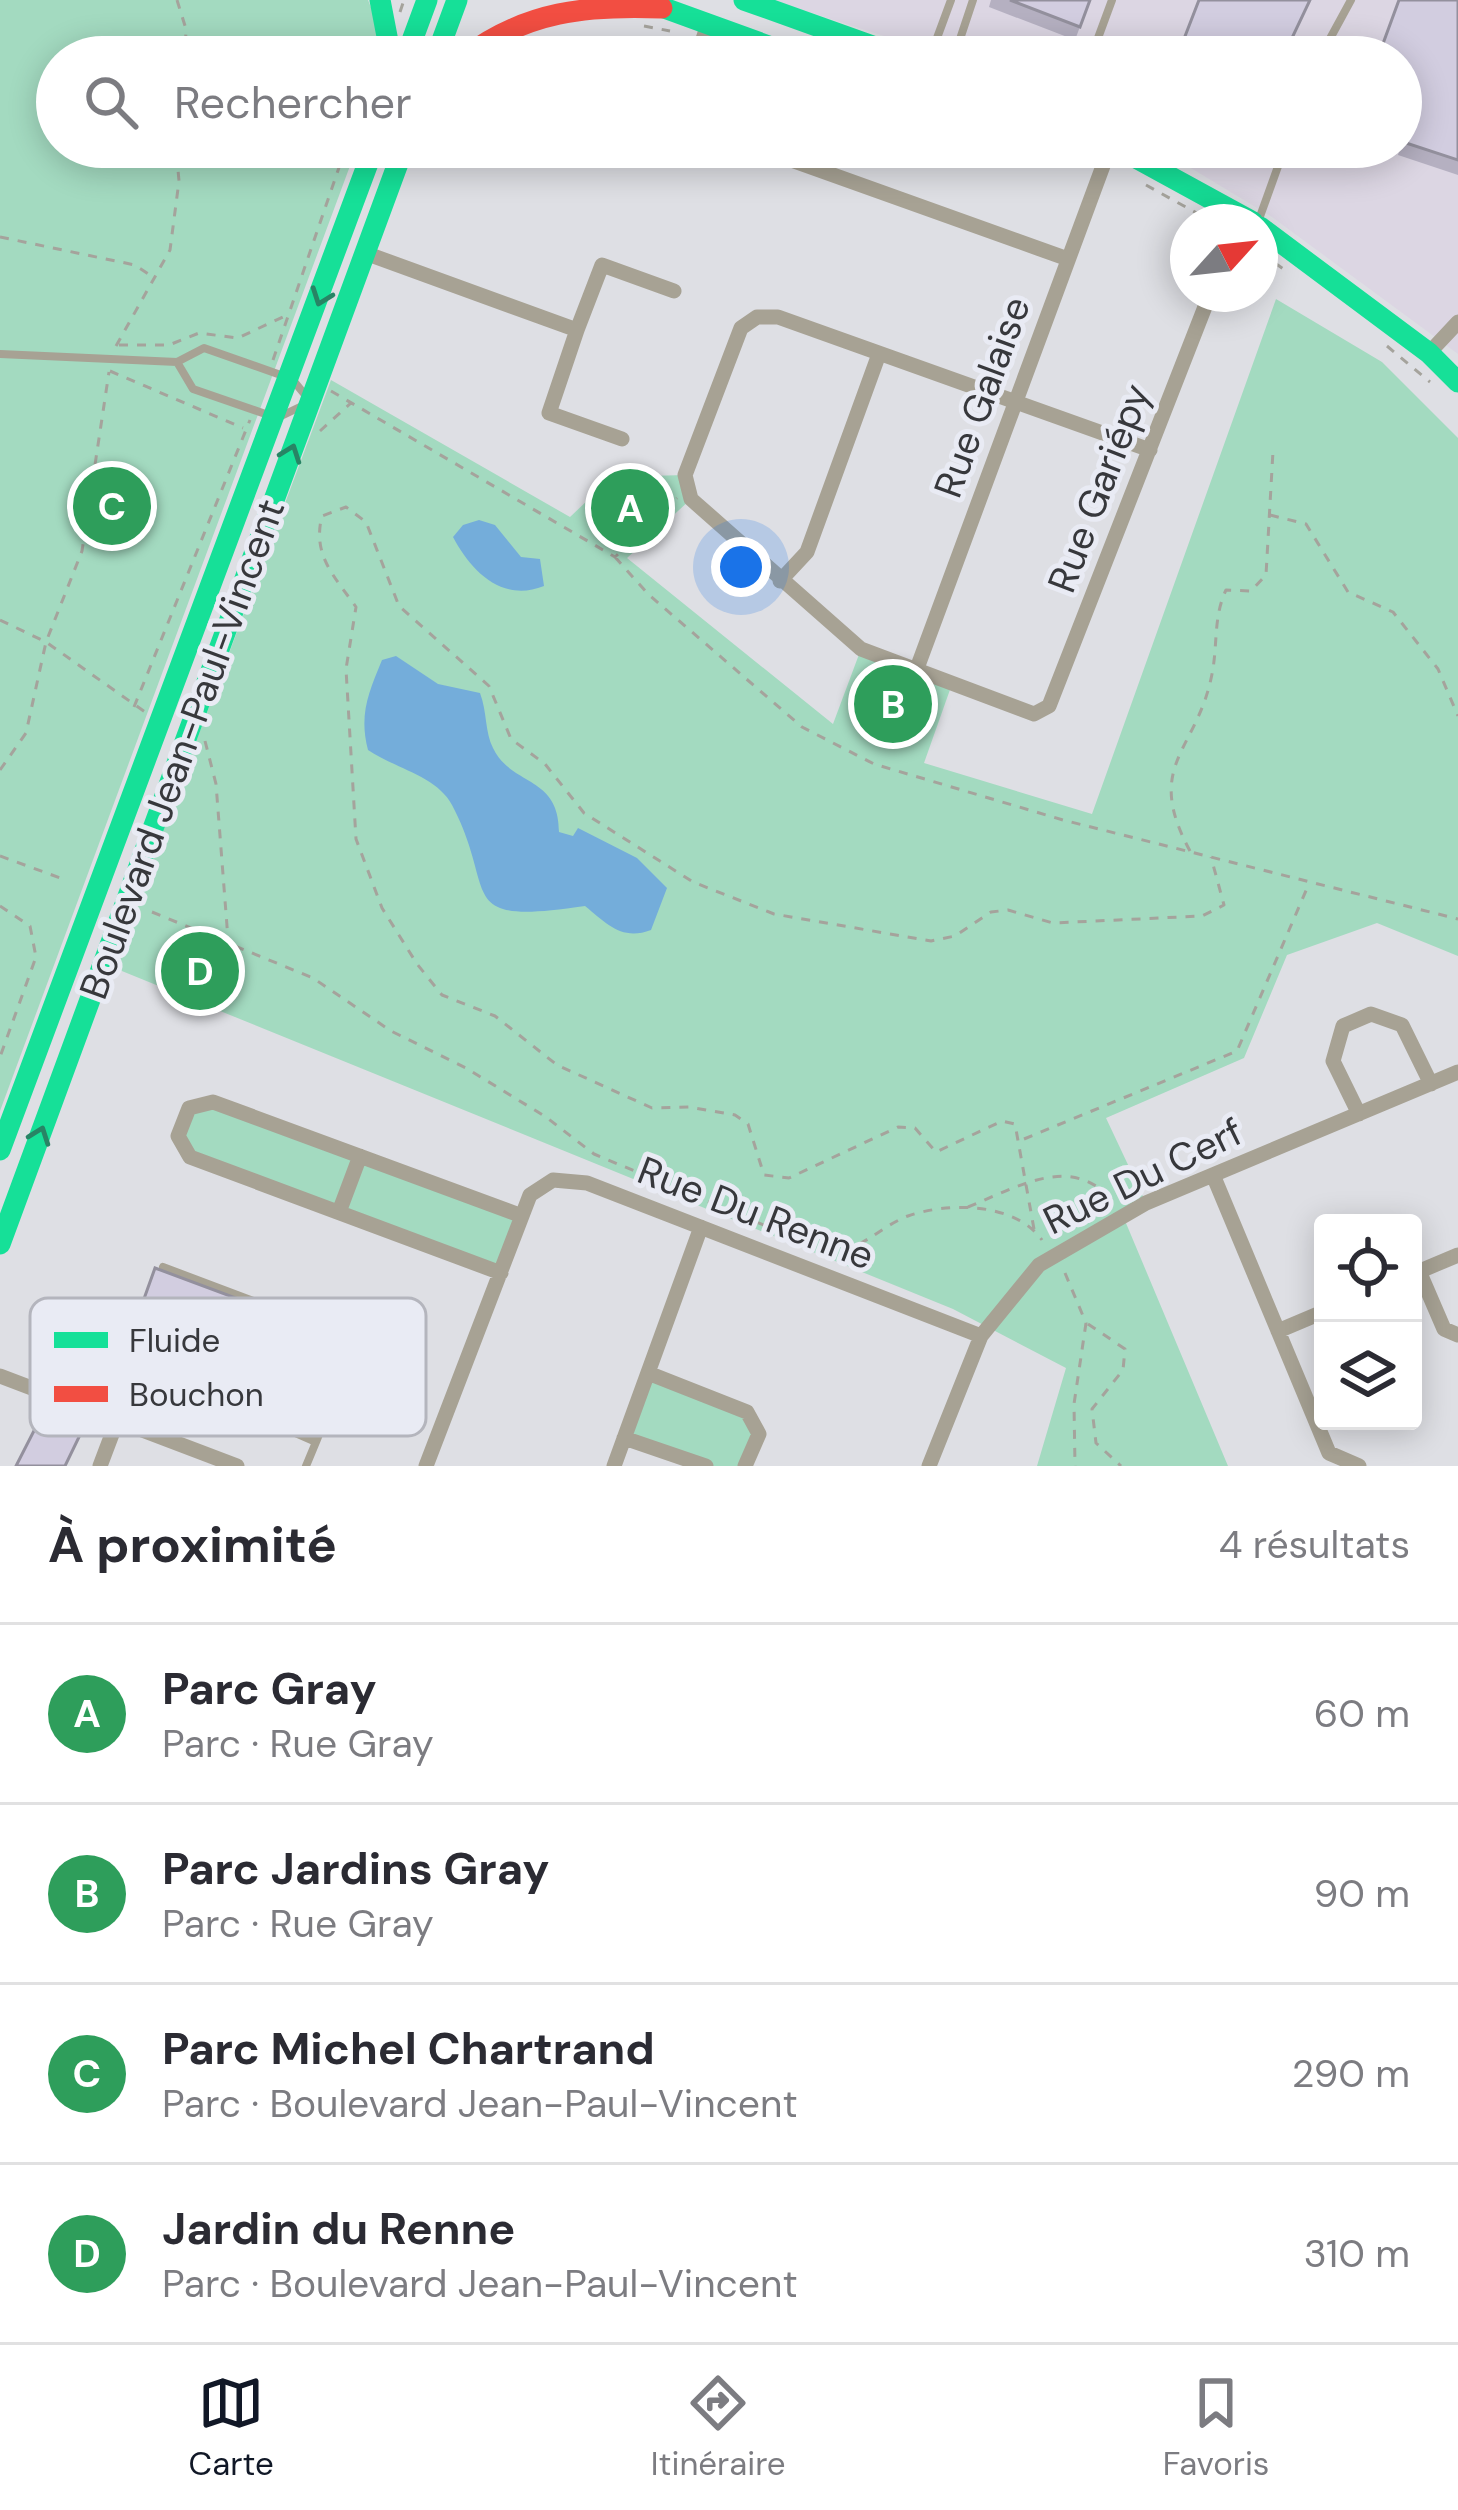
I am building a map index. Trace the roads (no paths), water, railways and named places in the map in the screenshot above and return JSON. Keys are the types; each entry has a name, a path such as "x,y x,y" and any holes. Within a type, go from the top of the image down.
{"street":[{"path":"380,0 387,36"},
{"path":"414,36 427,0"},
{"path":"444,36 457,0"},
{"path":"753,2 846,36"},
{"path":"490,36 548,9 584,4 652,4 727,36"},
{"path":"704,36 706,30"},
{"name":"Boulevard Jean-Paul-Vincent","path":"0,1150 269,416 367,168"},
{"name":"Boulevard Jean-Paul-Vincent","path":"0,1244 318,395 396,168"},
{"path":"813,168 1068,259"},
{"name":"Rue Galaise","path":"916,670 1104,168"},
{"path":"1142,168 1216,204"},
{"path":"1278,242 1430,353 1451,388"},
{"path":"340,244 578,330"},
{"path":"622,440 549,412 602,266 674,291"},
{"name":"Rue Gariépy","path":"916,670 1034,714 1049,706 1203,312"},
{"path":"916,670 861,649 691,499 685,475 741,328 757,317 778,316 1150,449"},
{"path":"1430,353 1458,322"},
{"path":"780,581 807,552 879,354"},
{"path":"1359,1114 1333,1061 1343,1026 1371,1014 1402,1025 1431,1084"},
{"name":"Rue Du Cerf","path":"929,1466 981,1336 1039,1265 1123,1215 1458,1072"},
{"path":"501,1273 190,1157 178,1136 189,1108 213,1102 522,1216"},
{"path":"339,1212 360,1156"},
{"path":"1213,1175 1329,1453 1359,1466"},
{"name":"Rue Du Renne","path":"426,1466 530,1195 565,1178 981,1336"},
{"path":"614,1466 701,1227"},
{"path":"1422,1270 1458,1255"},
{"path":"1422,1284 1444,1329 1458,1335"},
{"path":"1278,1331 1314,1316"},
{"path":"648,1373 748,1412 759,1434 745,1466"},
{"path":"0,1376 30,1388"},
{"path":"100,1466 111,1436"},
{"path":"157,1436 237,1466"},
{"path":"624,1438 706,1466"}],"lane":[{"path":"938,36 951,0"},
{"path":"961,36 973,0"},
{"path":"1099,36 1112,0"},
{"path":"1332,36 1351,0"},
{"path":"1258,204 1275,168"},
{"path":"0,354 177,362 204,347 284,376 318,395"},
{"path":"177,362 194,389 269,416 318,395"},
{"path":"163,1267 245,1298"},
{"path":"302,1436 316,1442"},
{"path":"307,1466 318,1436"}],"water":[{"path":"479,520 495,525 521,557 540,559 544,586 529,590 501,587 479,572 453,537 463,525"},
{"path":"396,656 438,684 480,693 493,748 511,770 551,800 559,832 573,836 578,828 637,858 667,888 651,930 623,932 585,906 514,911 496,906 486,896 466,836 445,795 368,750 364,726 369,694 382,660"}],"place":[{"name":"Parc Michel Chartrand","path":"112,506"},
{"name":"Parc Gray","path":"630,508"},
{"name":"Parc Jardins Gray","path":"893,704"},
{"name":"Jardin du Renne","path":"200,971"}]}
